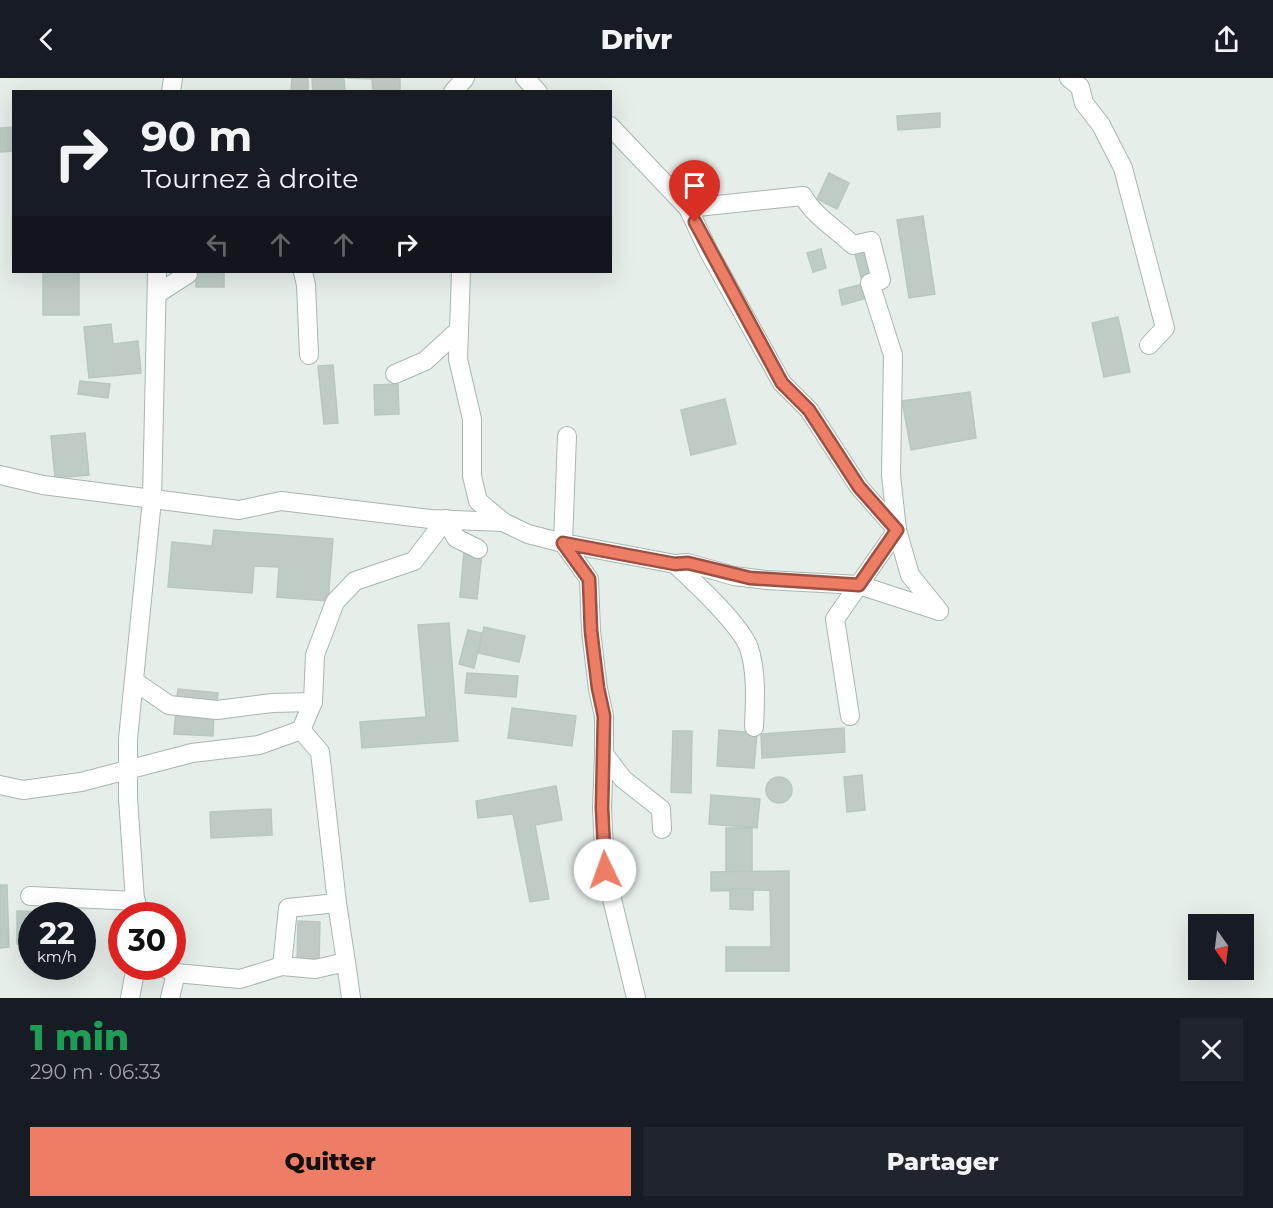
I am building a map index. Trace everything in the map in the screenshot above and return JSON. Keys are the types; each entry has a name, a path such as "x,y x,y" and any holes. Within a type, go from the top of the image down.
{"street":[{"path":"455,90 465,78"},
{"path":"525,78 536,90"},
{"path":"1069,78 1080,87 1084,103 1101,125 1123,168 1165,328 1149,345"},
{"path":"612,128 688,208 709,252 782,383 809,410 859,487 897,530"},
{"path":"461,273 458,359 472,419 472,476 478,501 503,522 528,534 563,543 675,564 688,563 744,578 859,585 939,611 910,575 897,530 891,475 894,355 870,283 881,280 871,241 853,245 830,222 812,212 803,196 688,208"},
{"path":"136,902 128,808 130,770 128,739 152,500 157,273"},
{"path":"303,273 306,285 309,354"},
{"path":"156,294 188,274"},
{"path":"395,374 425,361 459,330"},
{"path":"567,436 563,543 589,579 592,643 604,716 602,808 605,870 636,998"},
{"path":"0,475 43,485 239,510 281,501 446,519 503,522"},
{"path":"446,519 456,538 478,549"},
{"path":"0,785 23,790 81,782 192,753 259,745 301,730 313,702 315,655 335,602 356,581 414,561 446,519"},
{"path":"850,716 835,619 897,530"},
{"path":"675,564 719,607 748,648 754,695 754,727"},
{"path":"134,681 169,705 217,710 272,703 313,702"},
{"path":"301,730 320,752 351,998"},
{"path":"604,754 623,779 661,809 662,829"},
{"path":"30,896 108,905"},
{"path":"282,966 288,908 338,903"},
{"path":"186,972 240,979 282,966 315,969 346,962"},
{"path":"130,998 133,980"},
{"path":"169,980 170,998"}],"building":[{"path":"292,78 308,78 308,90 291,90"},
{"path":"344,78 345,90 313,90 312,79"},
{"path":"347,78 400,78 400,90 373,90 372,79"},
{"path":"940,113 940,127 898,130 897,116"},
{"path":"12,127 12,151 0,152 0,128"},
{"path":"829,173 849,183 837,209 817,199"},
{"path":"923,216 935,294 909,298 897,220"},
{"path":"870,246 877,277 862,281 854,250"},
{"path":"821,249 826,268 813,272 807,253"},
{"path":"43,273 79,273 79,315 43,315"},
{"path":"196,273 224,273 224,287 196,287"},
{"path":"863,284 867,298 842,305 839,290"},
{"path":"1118,317 1130,372 1104,377 1092,323"},
{"path":"111,324 113,344 138,341 141,373 89,378 84,327"},
{"path":"333,365 338,423 324,424 318,366"},
{"path":"80,381 110,384 108,398 78,394"},
{"path":"398,384 399,414 375,415 374,385"},
{"path":"970,392 976,438 911,450 902,401"},
{"path":"725,399 736,444 691,455 681,410"},
{"path":"85,433 89,475 55,478 51,436"},
{"path":"214,530 333,539 328,601 277,597 279,567 254,566 252,593 168,587 172,542 212,546"},
{"path":"464,551 482,553 477,599 460,597"},
{"path":"449,623 458,741 362,748 360,722 426,717 418,625"},
{"path":"484,627 525,636 519,662 478,653"},
{"path":"468,630 482,633 474,668 459,664"},
{"path":"467,673 518,676 516,697 465,693"},
{"path":"178,689 218,693 216,709 176,704"},
{"path":"512,708 576,716 572,746 508,738"},
{"path":"176,709 214,711 213,736 174,734"},
{"path":"844,728 845,752 762,758 761,734"},
{"path":"719,730 757,733 754,768 717,766"},
{"path":"673,731 692,731 691,793 671,792"},
{"path":"862,775 865,810 847,812 844,777"},
{"path":"779,777 788,781 792,790 788,799 779,803 770,799 766,790 770,781"},
{"path":"556,786 562,820 535,825 549,899 530,902 513,814 478,818 476,801"},
{"path":"711,795 760,799 757,828 709,824"},
{"path":"271,809 272,835 211,838 210,812"},
{"path":"726,828 752,828 752,872 726,872"},
{"path":"789,871 789,971 726,971 726,947 771,947 770,890 711,891 711,872"},
{"path":"0,885 7,885 9,947 0,948"},
{"path":"730,889 753,889 753,910 730,909"},
{"path":"17,911 18,944 17,944"},
{"path":"298,921 320,922 319,964 297,963"}],"route":[{"path":"605,870 602,808 604,716 591,631 589,579 563,543 675,564 688,563 734,576 859,585 897,530 859,487 809,410 782,383 709,252 695,222"}]}
